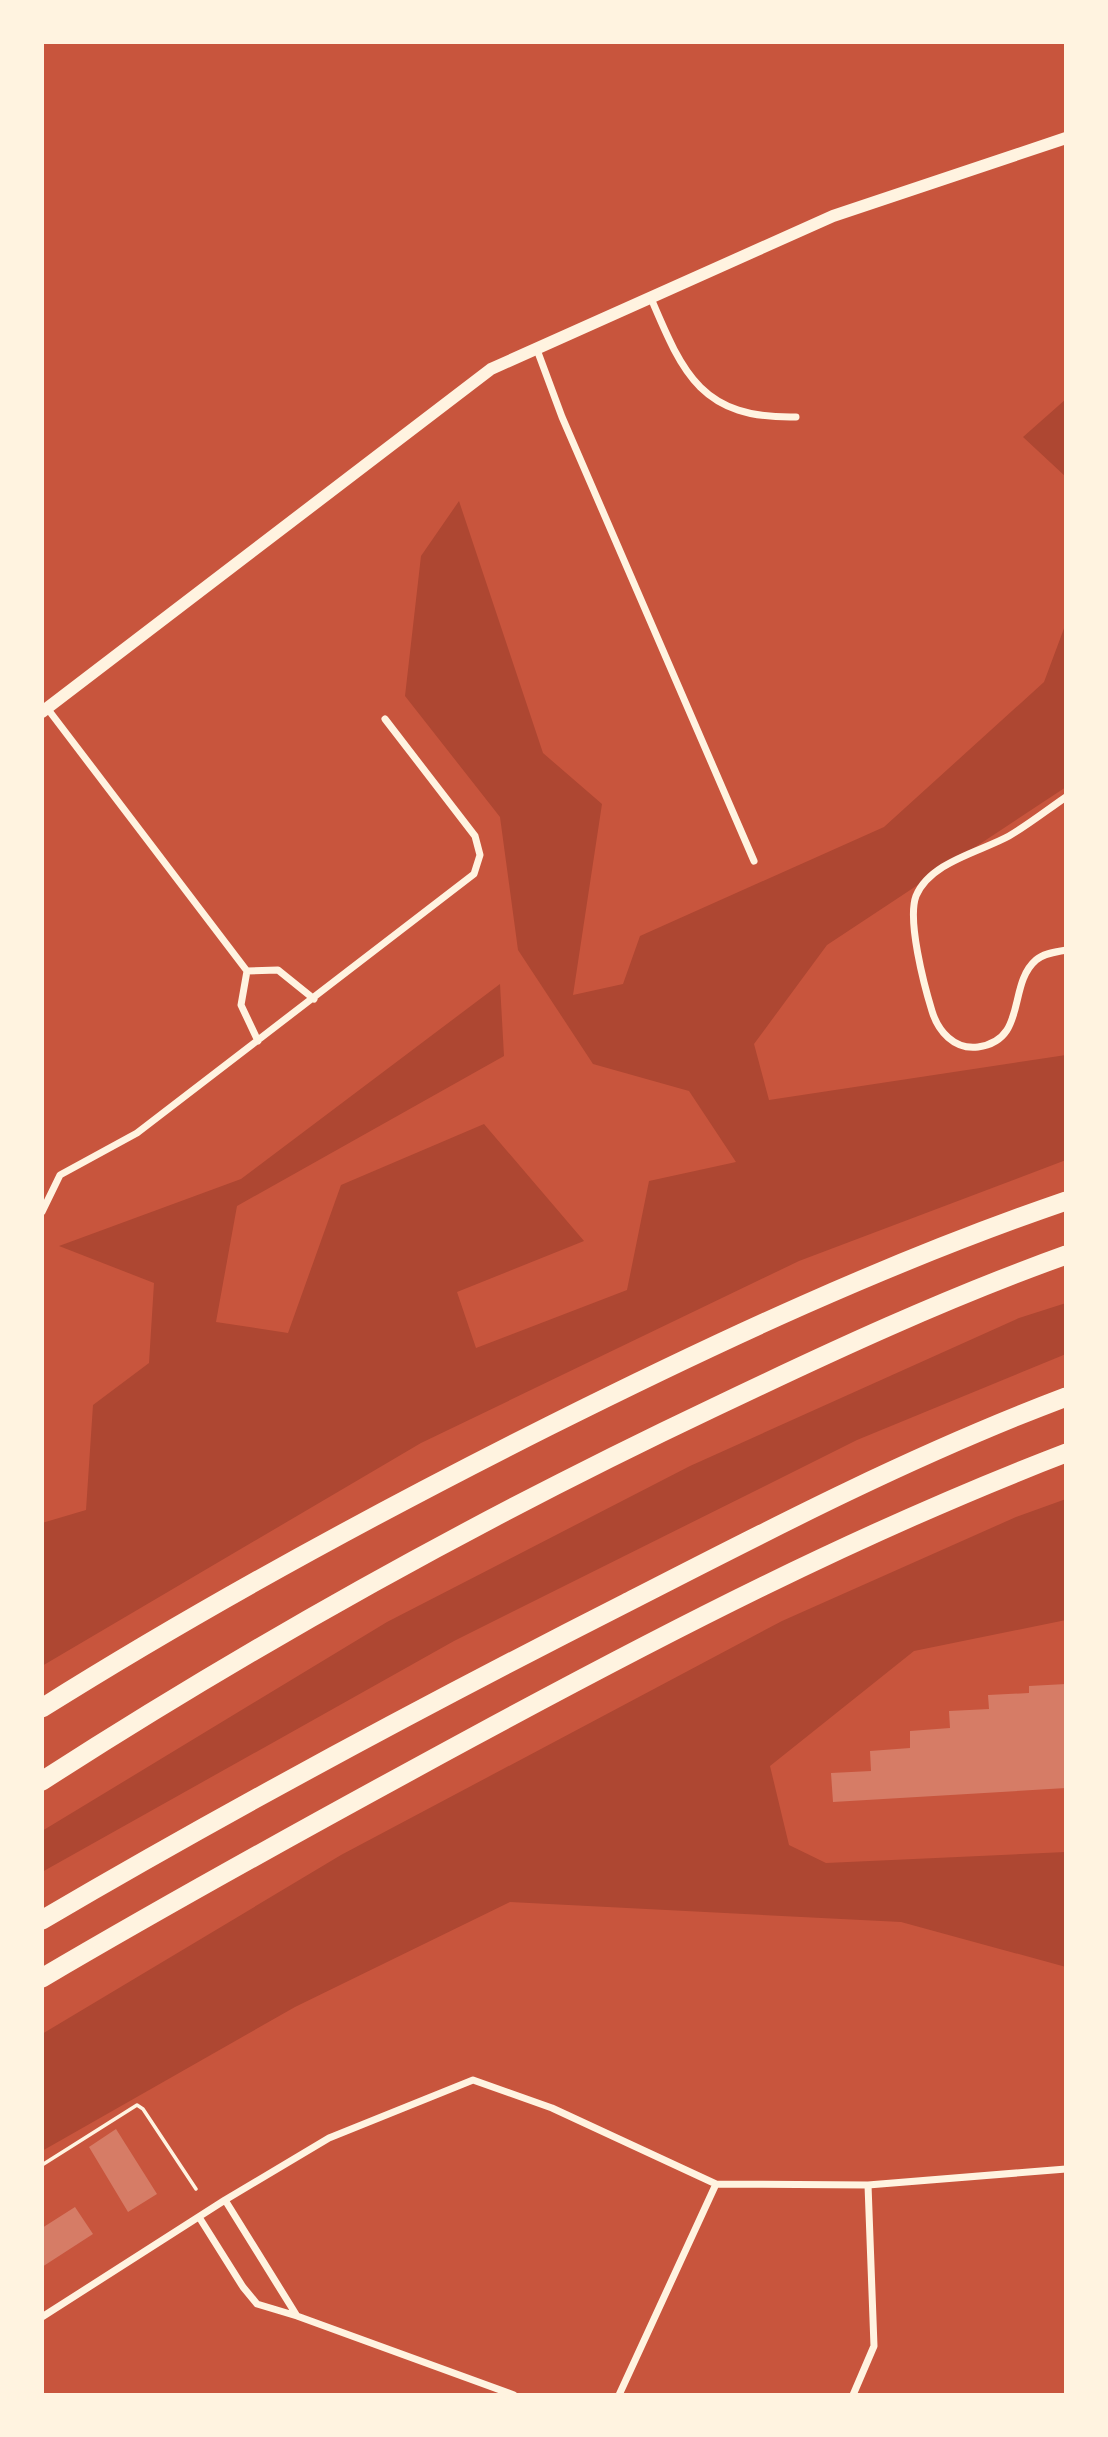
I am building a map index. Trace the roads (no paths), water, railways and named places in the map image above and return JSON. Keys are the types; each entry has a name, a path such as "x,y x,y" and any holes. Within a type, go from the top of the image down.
{"highway":[{"path":"42,1708 309,1551 610,1395 861,1280 1066,1201"},
{"path":"42,1781 312,1617 551,1488 858,1340 1066,1255"},
{"path":"42,1920 387,1727 671,1580 925,1456 1066,1397"},
{"path":"42,1978 419,1766 684,1625 858,1541 1066,1453"}],"street":[{"path":"258,1041 241,1005 247,971 45,710 440,405 491,369 833,216 1066,138"},
{"path":"650,296 676,357 703,392 741,413 768,418 796,417"},
{"path":"536,347 583,468 754,861"},
{"path":"42,1212 60,1175 138,1133 468,880 478,865 480,855 475,836 385,719"},
{"path":"1066,797 1009,835 932,875 921,886 914,907 919,947 937,1025 954,1041 968,1046 993,1043 1004,1036 1015,1014 1027,969 1038,958 1066,950"},
{"path":"247,971 278,970 314,999"},
{"path":"42,2317 225,2200 329,2138 473,2080 552,2108 716,2185 868,2185 1066,2169"},
{"path":"619,2395 716,2185"},
{"path":"853,2395 874,2346 868,2185"},
{"path":"225,2200 297,2316"},
{"path":"199,2217 257,2304 514,2395"}]}
